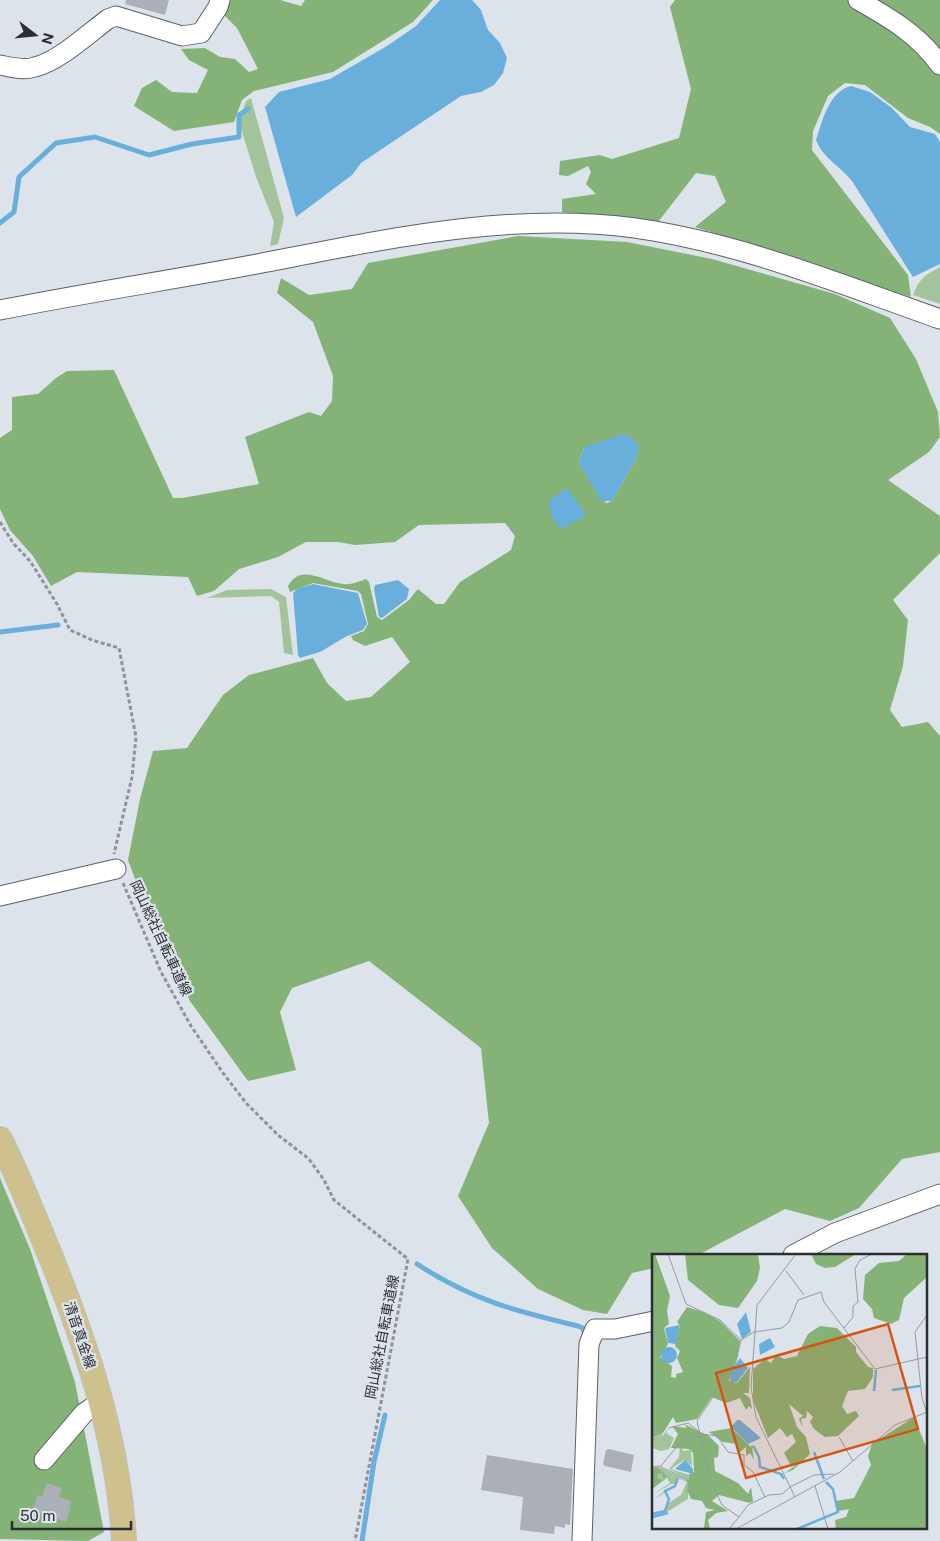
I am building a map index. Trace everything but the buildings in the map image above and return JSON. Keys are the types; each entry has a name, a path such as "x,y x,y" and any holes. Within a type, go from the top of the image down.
{"main road":[{"name":"清音真金線","path":"0,1138 60,1281 90,1360 120,1498 124,1541"}],"street":[{"path":"0,65 22,69 41,65 57,56 108,18 116,16 182,36 201,33 218,7 220,0"},
{"path":"858,0 897,22 927,47 940,65"},
{"path":"0,310 361,244 484,225 561,222 636,228 721,246 802,271 940,320"},
{"path":"0,896 116,869"},
{"path":"795,1254 835,1233 940,1194"},
{"path":"582,1541 589,1344 596,1329 652,1321"},
{"path":"44,1460 84,1413 100,1402"}],"path":[{"name":"岡山総社自転車道線","path":"0,522 13,543 30,561 57,604 70,630 92,640 119,648 136,737 126,806 112,860 162,972 191,1026 222,1073 246,1103 278,1135 308,1159 324,1180 334,1200 408,1259 355,1541"}],"green space":[{"path":"225,0 280,0 301,6 305,0 433,0 413,22 333,72 254,91 242,100 234,122 174,131 134,106 142,88 156,80 172,92 197,93 208,70 189,60 181,49 205,48 220,57 235,59 249,72 258,69 237,28 221,12"},
{"path":"675,0 940,0 940,134 930,127 908,118 865,85 845,83 828,96 813,131 812,150 908,275 911,297 695,227 726,202 715,176 696,173 658,222 562,212 562,199 596,194 586,184 591,172 588,166 568,176 559,175 560,161 600,155 612,159 679,138 691,89 670,7"},
{"path":"251,98 284,218 278,244 270,246 274,222 256,177 239,122 246,101"},
{"path":"518,236 627,242 712,259 835,294 890,318 916,359 938,412 940,437 929,452 888,480 940,516 940,553 893,600 908,620 903,666 890,710 902,727 928,722 940,736 940,1152 902,1159 859,1208 830,1221 785,1209 700,1254 652,1254 652,1268 632,1273 607,1314 583,1310 538,1289 492,1248 458,1196 489,1123 481,1048 369,961 292,988 280,1012 296,1070 248,1081 190,1001 151,921 128,860 140,799 153,751 187,748 223,695 249,675 313,658 327,683 346,701 371,697 410,662 392,637 365,646 353,640 351,636 364,631 368,624 361,594 358,591 313,583 290,592 288,586 293,579 300,575 307,575 346,584 366,579 369,582 377,617 382,620 409,600 418,589 436,604 444,604 460,582 511,550 515,536 505,523 419,525 395,542 355,545 338,542 306,542 278,557 239,569 214,591 197,596 188,577 77,572 51,586 33,556 10,530 0,509 0,438 12,430 12,397 38,394 67,371 114,370 173,498 183,498 259,484 245,437 309,412 321,416 332,401 333,376 313,322 277,293 281,278 309,295 352,289 368,263","holes":["584,447 637,457 612,501 606,503 579,463"]},
{"path":"940,267 940,304 913,295 923,278"},
{"path":"271,589 286,597 293,655 284,653 279,602 271,596 207,598 227,590"},
{"path":"0,1178 30,1249 75,1382 104,1532 88,1541 0,1539"}],"water":[{"path":"440,0 472,0 481,10 488,30 500,43 507,58 503,73 494,85 481,92 461,96 361,163 352,175 296,217 265,107 279,92 330,79 387,46 416,26"},
{"path":"851,86 870,92 892,108 910,127 935,134 940,142 940,264 913,277 852,181 827,157 816,140 824,116 832,101 843,89"},
{"path":"623,434 630,436 639,446 637,457 612,501 601,501 579,463 584,447"},
{"path":"567,488 585,513 583,518 561,528 552,516 550,500"},
{"path":"398,580 409,589 407,599 382,618 379,617 375,585"},
{"path":"313,584 358,593 367,624 363,630 347,636 320,652 300,658 298,655 293,593 297,589"}],"waterway":[{"path":"0,223 14,212 19,177 56,143 95,137 149,155 192,144 239,137 239,115 248,109"},
{"path":"0,632 58,625"},
{"path":"417,1264 457,1287 494,1303 578,1326 583,1328 585,1335"},
{"path":"362,1541 374,1462 385,1415"}]}
